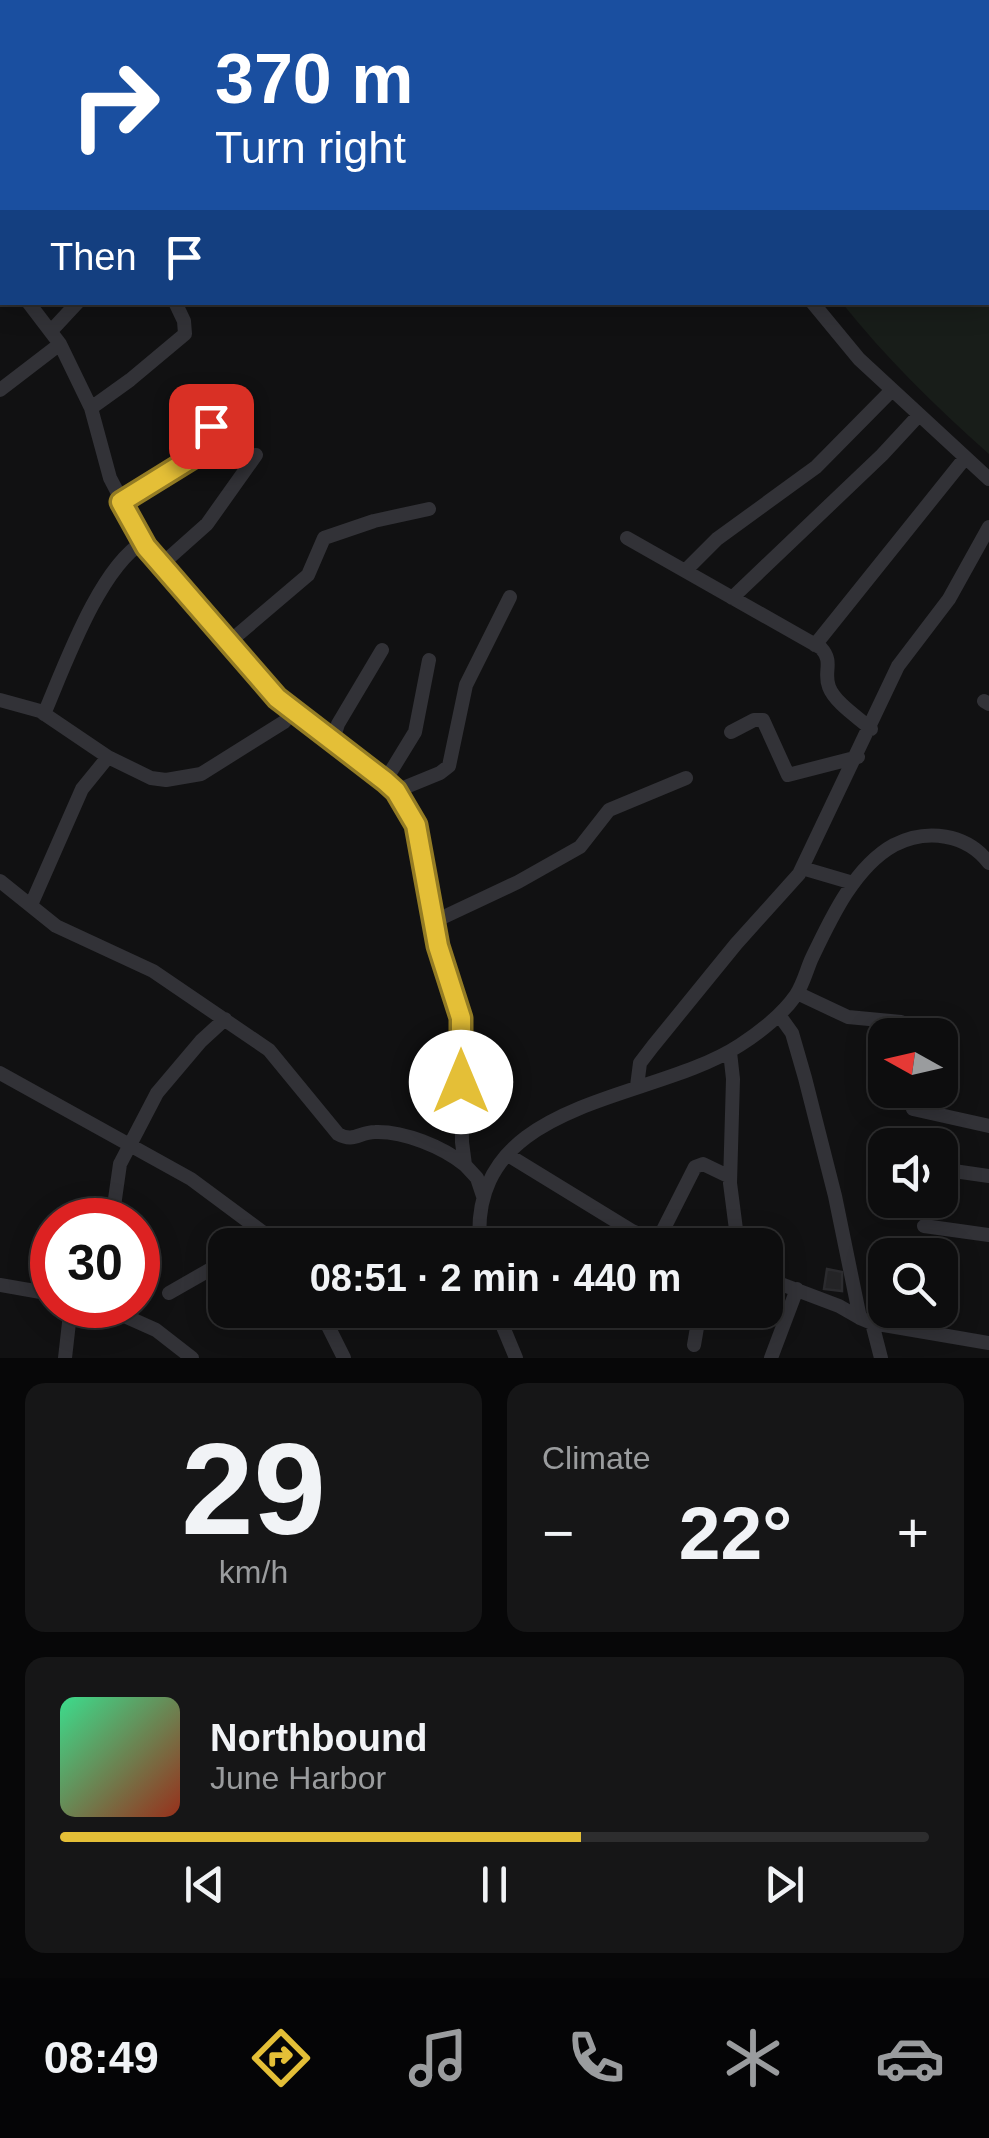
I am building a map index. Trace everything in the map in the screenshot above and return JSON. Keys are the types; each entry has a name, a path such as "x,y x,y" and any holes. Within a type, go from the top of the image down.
{"street":[{"path":"30,305 60,344 91,408 110,478 143,542 292,712 390,786 416,825 433,922 461,1018 465,1165"},
{"path":"51,331 75,305"},
{"path":"91,408 185,334 176,305"},
{"path":"814,305 859,359 989,479"},
{"path":"0,390 60,344"},
{"path":"686,570 717,539 816,467 892,390"},
{"path":"121,502 205,450 211,440 211,426 244,402"},
{"path":"732,598 919,415"},
{"path":"161,565 207,524 256,455"},
{"path":"816,645 965,458"},
{"path":"228,642 308,575 324,538 428,509"},
{"path":"638,1086 640,1064 653,1046 802,868 905,655 949,599 989,527"},
{"path":"627,538 816,645 828,656 831,691 871,729"},
{"path":"44,714 108,578 124,555 143,542"},
{"path":"390,786 440,773 449,766 466,685 510,597"},
{"path":"334,740 338,724 382,650"},
{"path":"390,786 415,732 430,660"},
{"path":"0,700 44,714 108,756 152,778 166,780 191,778 235,755 284,722 292,712"},
{"path":"731,732 754,720 763,720 788,776 858,757"},
{"path":"30,905 82,789 108,756"},
{"path":"433,922 580,847 609,810 686,778"},
{"path":"480,1228 479,1210 494,1172 533,1134 574,1108 730,1052 778,1016 797,993 854,883 877,856 898,843 945,835 978,849 989,864"},
{"path":"802,868 854,883"},
{"path":"0,881 56,926 154,972 269,1050 342,1137 357,1138 376,1132 434,1147 465,1165 477,1178 483,1196"},
{"path":"797,993 848,1017 868,1019"},
{"path":"778,1016 790,1026 866,1320 881,1358"},
{"path":"114,1198 116,1177 128,1145 141,1128 157,1093 224,1020"},
{"path":"730,1052 730,1177 736,1228"},
{"path":"0,1073 192,1179 261,1228"},
{"path":"913,1109 989,1126"},
{"path":"508,1155 631,1228"},
{"path":"668,1228 698,1164 730,1177"},
{"path":"958,1172 989,1176"},
{"path":"924,1226 989,1235"},
{"path":"168,1293 208,1271"},
{"path":"783,1284 866,1320 989,1344"},
{"path":"0,1285 30,1290"},
{"path":"771,1358 798,1289"},
{"path":"65,1358 68,1328"},
{"path":"152,1328 192,1358"},
{"path":"329,1328 344,1358"},
{"path":"504,1328 516,1358"},
{"path":"694,1345 697,1328"}],"shaded area":[{"path":"844,305 989,305 989,454 912,382"}],"building":[{"path":"827,1269 842,1272 842,1291 824,1289"}],"route":[{"path":"211,426 210,446 121,502 146,547 277,698 380,777 408,809 416,825 425,866 438,946 461,1018 461,1082"}]}
